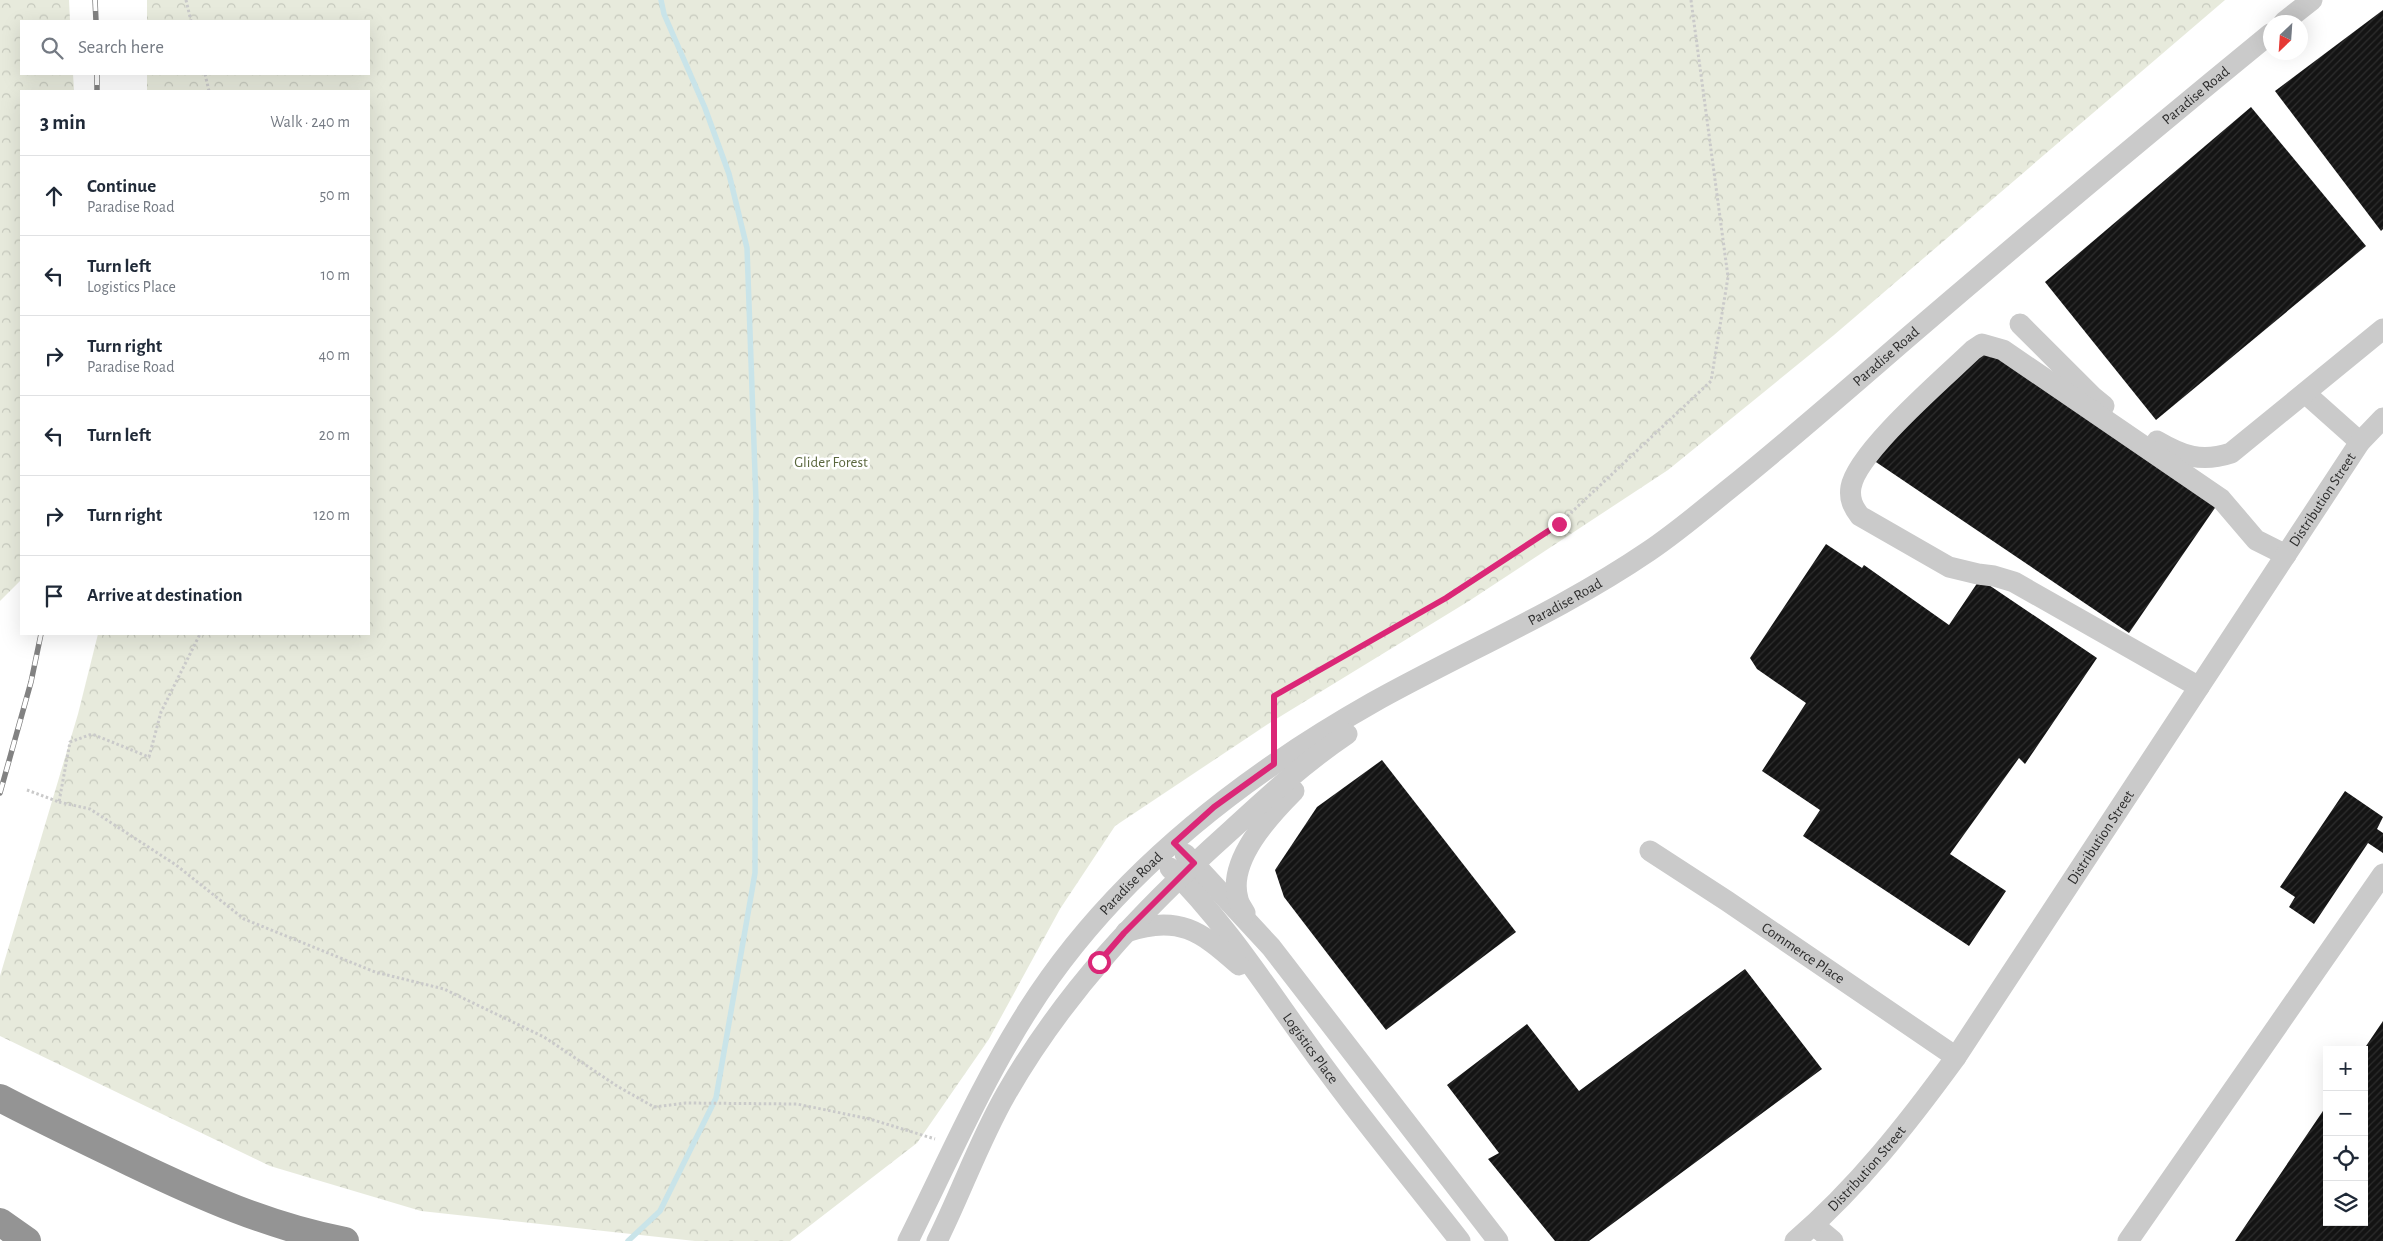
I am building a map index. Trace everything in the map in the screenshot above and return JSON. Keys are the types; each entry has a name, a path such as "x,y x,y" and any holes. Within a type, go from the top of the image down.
{"highway":[{"path":"0,1098 94,1145 224,1205 294,1228 345,1241"},
{"path":"0,1222 27,1241"}],"street":[{"path":"2293,15 2312,0"},
{"name":"Paradise Road","path":"908,1241 975,1103 1030,1006 1083,936 1167,850 1214,807 1274,764 1372,703 1480,648 1594,586 1650,551 1780,448 2138,142 2263,40"},
{"path":"2020,324 2099,403 2155,439 2190,458 2223,456 2231,453 2383,329"},
{"path":"2199,687 2014,582 1949,566 1860,516 1852,505 1850,496 1856,474 1874,446 1973,350 1982,344 1988,345 2003,350 2221,499 2256,540 2286,555"},
{"path":"2305,393 2360,442"},
{"name":"Distribution Street","path":"1795,1241 1814,1224 1906,1126 1956,1057 2360,442 2383,418"},
{"name":"Paradise Road","path":"937,1241 993,1120 1026,1059 1073,993 1124,933 1186,870 1304,765 1357,727 1480,648"},
{"path":"1250,922 1238,898 1237,881 1241,862 1256,832 1273,812 1357,727"},
{"name":"Logistics Place","path":"1167,850 1186,870 1250,922 1295,977 1498,1241"},
{"name":"Commerce Place","path":"1650,851 1728,901 1956,1057"},
{"name":"Logistics Place","path":"1186,870 1245,958 1326,1069 1460,1241"},
{"path":"2128,1241 2383,874"},
{"name":"Paradise Road","path":"1124,933 1147,925 1166,923 1186,927 1220,949 1239,965 1326,1069"},
{"name":"Logistics Place","path":"1295,977 1327,1033 1486,1241"},
{"path":"1814,1224 1833,1241"}],"path":[{"path":"186,0 191,20"},
{"path":"1274,764 1274,696 1446,598 1559,524 1711,381 1728,277 1691,0"},
{"path":"205,75 209,90"},
{"path":"59,802 70,742 92,734 149,757 161,712 200,635"},
{"path":"27,790 59,802 90,809 176,865 244,919 375,972 444,989 544,1037 618,1086 654,1107 686,1103 797,1104 870,1119 954,1145"}],"green space":[{"path":"0,0 69,0 70,20 20,20 20,75 73,75 74,90 20,90 20,581 0,601"},
{"name":"Glider Forest","path":"147,0 2225,0 1834,335 1668,470 1469,601 1268,724 1115,826 1060,909 989,1039 917,1143 790,1241 695,1241 421,1211 270,1166 0,1036 0,976 78,714 98,635 370,635 370,90 147,90 147,75 370,75 370,20 147,20"}],"building":[{"path":"2383,10 2383,229 2381,231 2275,91"},
{"path":"2251,107 2366,246 2156,420 2045,282"},
{"path":"1984,345 2219,502 2129,633 1870,458"},
{"path":"1826,544 1862,568 1864,565 1949,625 1980,579 2097,658 2025,764 2019,758 1950,854 2006,891 1969,946 1803,836 1820,810 1762,771 1806,703 1757,669 1750,658"},
{"path":"1382,760 1516,932 1386,1030 1284,897 1275,870 1317,807"},
{"path":"2345,791 2383,817 2377,829 2383,833 2383,853 2368,843 2314,924 2289,907 2295,897 2280,887"},
{"path":"1745,969 1822,1069 1589,1241 1555,1241 1488,1159 1499,1153 1447,1085 1527,1024 1579,1091"},
{"path":"2383,1021 2383,1241 2235,1241 2323,1111 2323,1226 2368,1226 2368,1046 2366,1046"}],"waterway":[{"path":"628,1241 660,1211 716,1098 755,873 756,501 747,248 729,174 705,108 664,14 661,0"}],"railway":[{"path":"95,0 96,20"},
{"path":"97,75 97,90"},
{"path":"0,793 31,682 41,635"}],"route":[{"path":"1099,962 1124,933 1194,863 1174,843 1214,807 1274,764 1274,696 1446,598 1559,524"}]}
